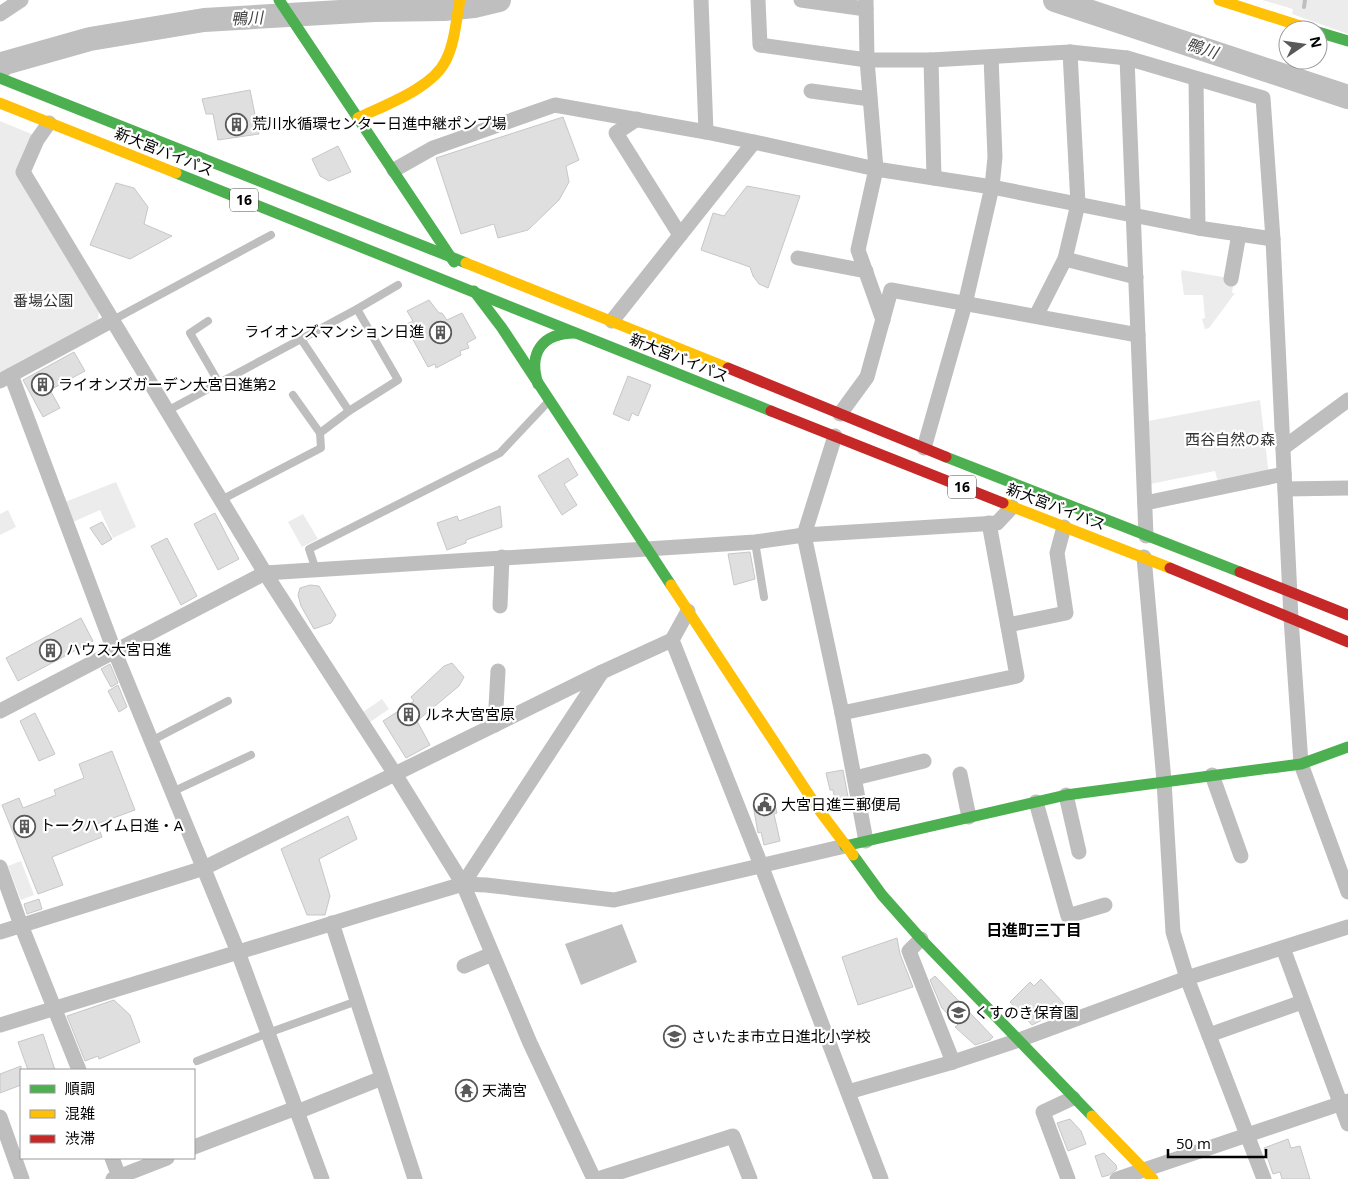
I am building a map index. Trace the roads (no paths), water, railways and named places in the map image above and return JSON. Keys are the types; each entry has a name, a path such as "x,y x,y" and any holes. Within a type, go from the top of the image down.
{"main road":[{"path":"279,0 474,292 502,328 819,810 845,846 882,895 922,939 1148,1174"},
{"path":"358,118 409,93 434,76 446,62 455,29 460,0"},
{"path":"1219,0 1282,20"},
{"path":"1328,35 1348,41"},
{"name":"新大宮バイパス","path":"0,78 612,321 924,448 1348,615"},
{"name":"新大宮バイパス","path":"0,103 1012,507 1144,557 1348,642"},
{"path":"538,384 534,364 544,342 558,334 576,333"},
{"path":"845,846 1066,795 1301,764 1348,747"}],"street":[{"path":"0,14 21,0"},
{"path":"701,0 706,132"},
{"path":"758,0 760,45 867,60 931,60 1070,52 1127,58 1263,98 1273,239 1291,618 1301,764 1348,892"},
{"path":"801,0 866,4 867,60 876,169 858,250 883,320"},
{"path":"1036,316 1065,259 1078,204 1070,52"},
{"path":"924,448 965,304 992,187 995,156 991,56"},
{"path":"1127,58 1146,536"},
{"path":"931,60 934,178"},
{"path":"1196,79 1198,228"},
{"path":"811,91 870,100"},
{"path":"394,170 433,148 555,105 706,132 876,169 992,187 1198,228 1273,239"},
{"path":"637,120 616,133 680,235"},
{"path":"49,122 37,140 23,172 265,573 395,774 463,884 530,1043 594,1179"},
{"path":"612,321 754,142"},
{"path":"1231,279 1239,234"},
{"path":"798,258 866,271"},
{"path":"1065,259 1136,277"},
{"path":"840,414 867,377 891,290 1138,335"},
{"path":"113,320 6,378 114,650 238,952 322,1179"},
{"path":"1283,448 1348,400"},
{"path":"835,436 804,535 842,712 866,841"},
{"path":"1145,503 1285,481 1348,488"},
{"path":"2,705 265,573 755,542 804,535 997,523 1012,507"},
{"path":"842,712 1017,676 989,523"},
{"path":"1008,625 1066,613 1057,552 1064,527"},
{"path":"500,606 502,557"},
{"path":"1144,557 1164,781 1173,932 1188,978 1264,1179"},
{"path":"0,932 204,868 602,672 672,640 688,611"},
{"path":"672,640 761,865 881,1179"},
{"path":"495,725 498,671"},
{"path":"463,884 602,672"},
{"path":"855,778 924,761"},
{"path":"960,774 969,816"},
{"path":"1212,775 1241,856"},
{"path":"1066,795 1080,852"},
{"path":"1036,802 1068,916 1105,905"},
{"path":"0,1025 463,884 614,900 845,846"},
{"path":"0,867 79,1069"},
{"path":"332,923 416,1179"},
{"path":"848,1092 953,1062 1188,978 1348,927"},
{"path":"922,939 909,951 953,1062"},
{"path":"1283,948 1302,1002 1344,1103 1348,1124"},
{"path":"464,966 492,954"},
{"path":"1209,1035 1302,1002"},
{"path":"195,1147 382,1078"},
{"path":"1068,1179 1043,1112 1074,1098"},
{"path":"1117,1179 1148,1174 1247,1135 1344,1103"},
{"path":"0,1117 22,1179"},
{"path":"598,1179 733,1136 750,1179"},
{"path":"112,1159 117,1178 164,1159"}],"lane":[{"path":"113,320 271,235"},
{"path":"167,411 398,285"},
{"path":"320,433 349,411 398,380 357,309"},
{"path":"208,321 190,333 219,383"},
{"path":"301,339 349,411"},
{"path":"221,500 322,448 320,433 294,395"},
{"path":"316,570 310,549 500,454 549,400"},
{"path":"755,542 764,597"},
{"path":"151,741 228,701"},
{"path":"172,792 251,755"},
{"path":"197,1061 357,1001"}],"waterway":[{"name":"鴨川","path":"0,67 5,63 90,39 204,20 374,10 444,9 474,6 499,0"},
{"name":"鴨川","path":"1055,0 1348,97"},
{"path":"1304,7 1305,0"}],"place":[{"name":"荒川水循環センター日進中継ポンプ場","path":"236,124"},
{"name":"ライオンズマンション日進","path":"440,332"},
{"name":"ライオンズガーデン大宮日進第2","path":"42,385"},
{"name":"ハウス大宮日進","path":"50,650"},
{"name":"ルネ大宮宮原","path":"409,715"},
{"name":"大宮日進三郵便局","path":"765,805"},
{"name":"トークハイム日進・A","path":"24,826"},
{"name":"くすのき保育園","path":"958,1013"},
{"name":"さいたま市立日進北小学校","path":"675,1037"},
{"name":"天満宮","path":"466,1091"}],"district":[{"name":"日進町三丁目","path":"1034,930"}],"park label":[{"name":"番場公園","path":"43,301"},
{"name":"西谷自然の森","path":"1230,440"}]}
